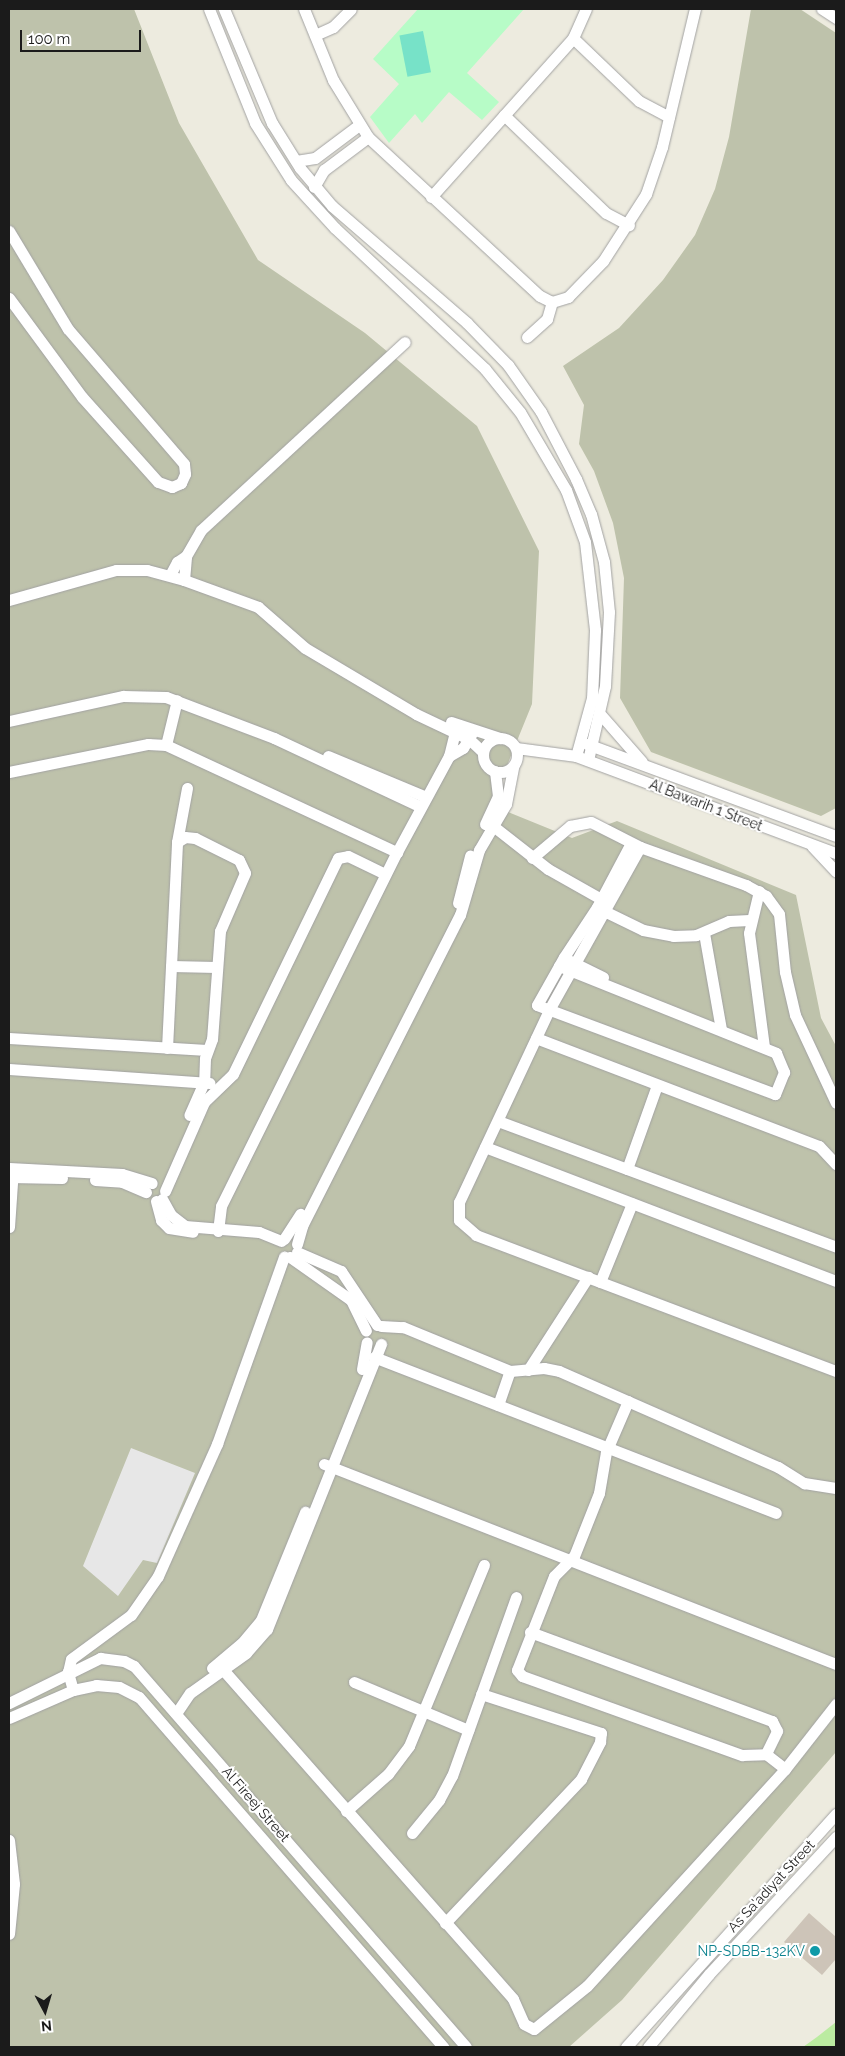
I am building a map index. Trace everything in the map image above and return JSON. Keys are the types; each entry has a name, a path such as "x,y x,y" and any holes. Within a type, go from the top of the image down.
{"street":[{"path":"209,9 255,122 291,180 335,228 478,361 526,422 577,515 590,570 596,660 592,698 582,742 576,756"},
{"path":"224,9 260,98 296,161 314,187 489,344 540,412 583,496 604,562 609,638 601,714 594,746 588,760"},
{"path":"304,9 333,80 359,125 368,136 540,296 552,302"},
{"path":"315,35 333,27 351,9"},
{"path":"432,197 573,38 586,9"},
{"path":"527,337 547,319 552,302 572,293 603,261 629,225 656,167 694,9"},
{"path":"822,9 836,18"},
{"path":"573,38 639,101 669,116"},
{"path":"504,115 601,208 629,225"},
{"path":"296,161 312,160 359,125"},
{"path":"314,187 324,170 368,136"},
{"path":"335,144 342,155"},
{"path":"9,231 68,330 184,464 185,474 181,483 172,487 158,482 82,398 9,298"},
{"path":"170,576 174,566 186,556 206,524 405,342"},
{"path":"526,422 540,412"},
{"path":"184,580 186,556"},
{"path":"9,600 106,572 137,569 184,580 258,607 305,648 405,705 471,735 501,738 516,748 509,795 490,823"},
{"path":"9,721 123,696 177,700 314,754 423,802"},
{"path":"166,745 177,700"},
{"path":"601,714 646,766"},
{"path":"213,1231 221,1206 385,874 449,756 456,728"},
{"path":"177,1712 190,1693 220,1667 252,1632 275,1602 343,1427 380,1344 386,1335 341,1271 292,1253 278,1251 374,1077 466,900 479,850 498,796 494,771 487,766 483,752 471,735"},
{"path":"449,756 471,735"},
{"path":"483,752 492,740 501,738"},
{"name":"Al Bawarih 1 Street","path":"582,742 836,836"},
{"path":"9,772 148,744 166,745 396,852"},
{"name":"Al Bawarih 1 Street","path":"516,748 576,756 836,853"},
{"path":"494,771 513,767"},
{"path":"167,1048 177,842 187,788"},
{"path":"532,858 566,829 581,822 596,824 635,845 759,891 778,909 785,972 795,1015 836,1103"},
{"path":"490,823 532,858 601,906 658,934 688,936 704,932 728,921 749,920"},
{"path":"818,828 836,830"},
{"path":"151,1186 166,1171 204,1082 207,1050 212,1034 220,931 245,870 239,860 195,838 185,837 177,842"},
{"path":"809,843 836,872"},
{"path":"635,845 601,906 549,1010 458,1206 464,1228 600,1282 836,1371"},
{"path":"161,1197 204,1102 233,1074 338,858 348,856 385,874"},
{"path":"759,891 749,920 764,1047"},
{"path":"562,962 634,996 721,1029 764,1047 779,1056 784,1067 775,1094 537,1005 562,962 601,906"},
{"path":"704,932 721,1029"},
{"path":"171,966 216,967"},
{"path":"9,1038 207,1050"},
{"path":"536,1038 819,1146 836,1164"},
{"path":"9,1069 204,1082 219,1086"},
{"path":"73,1690 68,1672 73,1657 122,1623 153,1587 211,1458 302,1226 374,1077"},
{"path":"626,1168 657,1085"},
{"path":"498,1121 836,1247"},
{"path":"485,1147 836,1281"},
{"path":"9,1227 11,1172 151,1186 180,1224 213,1231 259,1232 283,1240 292,1253 344,1294 360,1314 367,1336 365,1359 343,1427"},
{"path":"151,1186 161,1197"},
{"path":"600,1282 632,1203"},
{"path":"528,1370 588,1277"},
{"path":"367,1336 379,1325 404,1327 510,1371 544,1368 628,1401 778,1467 804,1483 836,1488"},
{"path":"367,1336 380,1344"},
{"path":"542,1347 544,1368"},
{"path":"374,1357 776,1513"},
{"path":"498,1405 510,1371"},
{"path":"628,1401 607,1448 599,1493 570,1561 554,1576 517,1664 522,1676 742,1755 766,1754 786,1769"},
{"path":"328,1466 836,1664"},
{"path":"346,1810 396,1765 424,1712 484,1566"},
{"path":"412,1833 446,1788 516,1597"},
{"path":"530,1632 772,1721 777,1731 766,1754"},
{"name":"Al Fireej Street","path":"9,1703 68,1672 100,1658 124,1660 144,1674 465,2047"},
{"path":"166,1699 182,1693 220,1667"},
{"path":"220,1667 513,1999 524,2024 538,2028 587,1986 786,1769 836,1704"},
{"path":"354,1682 468,1730"},
{"name":"Al Fireej Street","path":"9,1718 73,1690 96,1685 119,1687 147,1704 443,2047"},
{"path":"445,1923 581,1779 600,1742 601,1733 481,1694"},
{"name":"As Sa'adiyat Street","path":"626,2047 836,1814"},
{"name":"As Sa'adiyat Street","path":"648,2047 708,1974 836,1837"},
{"path":"9,1841 14,1884 9,1934"}],"shaded area":[{"path":"9,9 134,9 179,123 258,260 365,333 477,426 539,551 532,704 491,805 572,838 617,821 796,895 821,1018 836,1046 836,1752 622,2000 569,2047 9,2047"},
{"path":"751,9 800,9 836,33 836,808 821,816 651,752 620,698 624,578 613,523 594,471 579,444 584,405 563,366 619,328 663,280 695,235 715,189 729,137"},
{"path":"131,1448 195,1473 157,1563 143,1560 118,1596 83,1566"}],"green space":[{"path":"418,9 524,9 467,73 499,102 482,120 449,92 422,123 415,114 389,143 370,117 399,84 373,59"},
{"path":"423,31 431,72 407,77 399,36"},
{"path":"836,2022 836,2047 803,2047 817,2037"}],"building":[{"name":"NP-SDBB-132KV","path":"809,1913 836,1937 836,1959 822,1975 784,1942"}],"place":[{"name":"NP-SDBB-132KV","path":"815,1951"}]}
